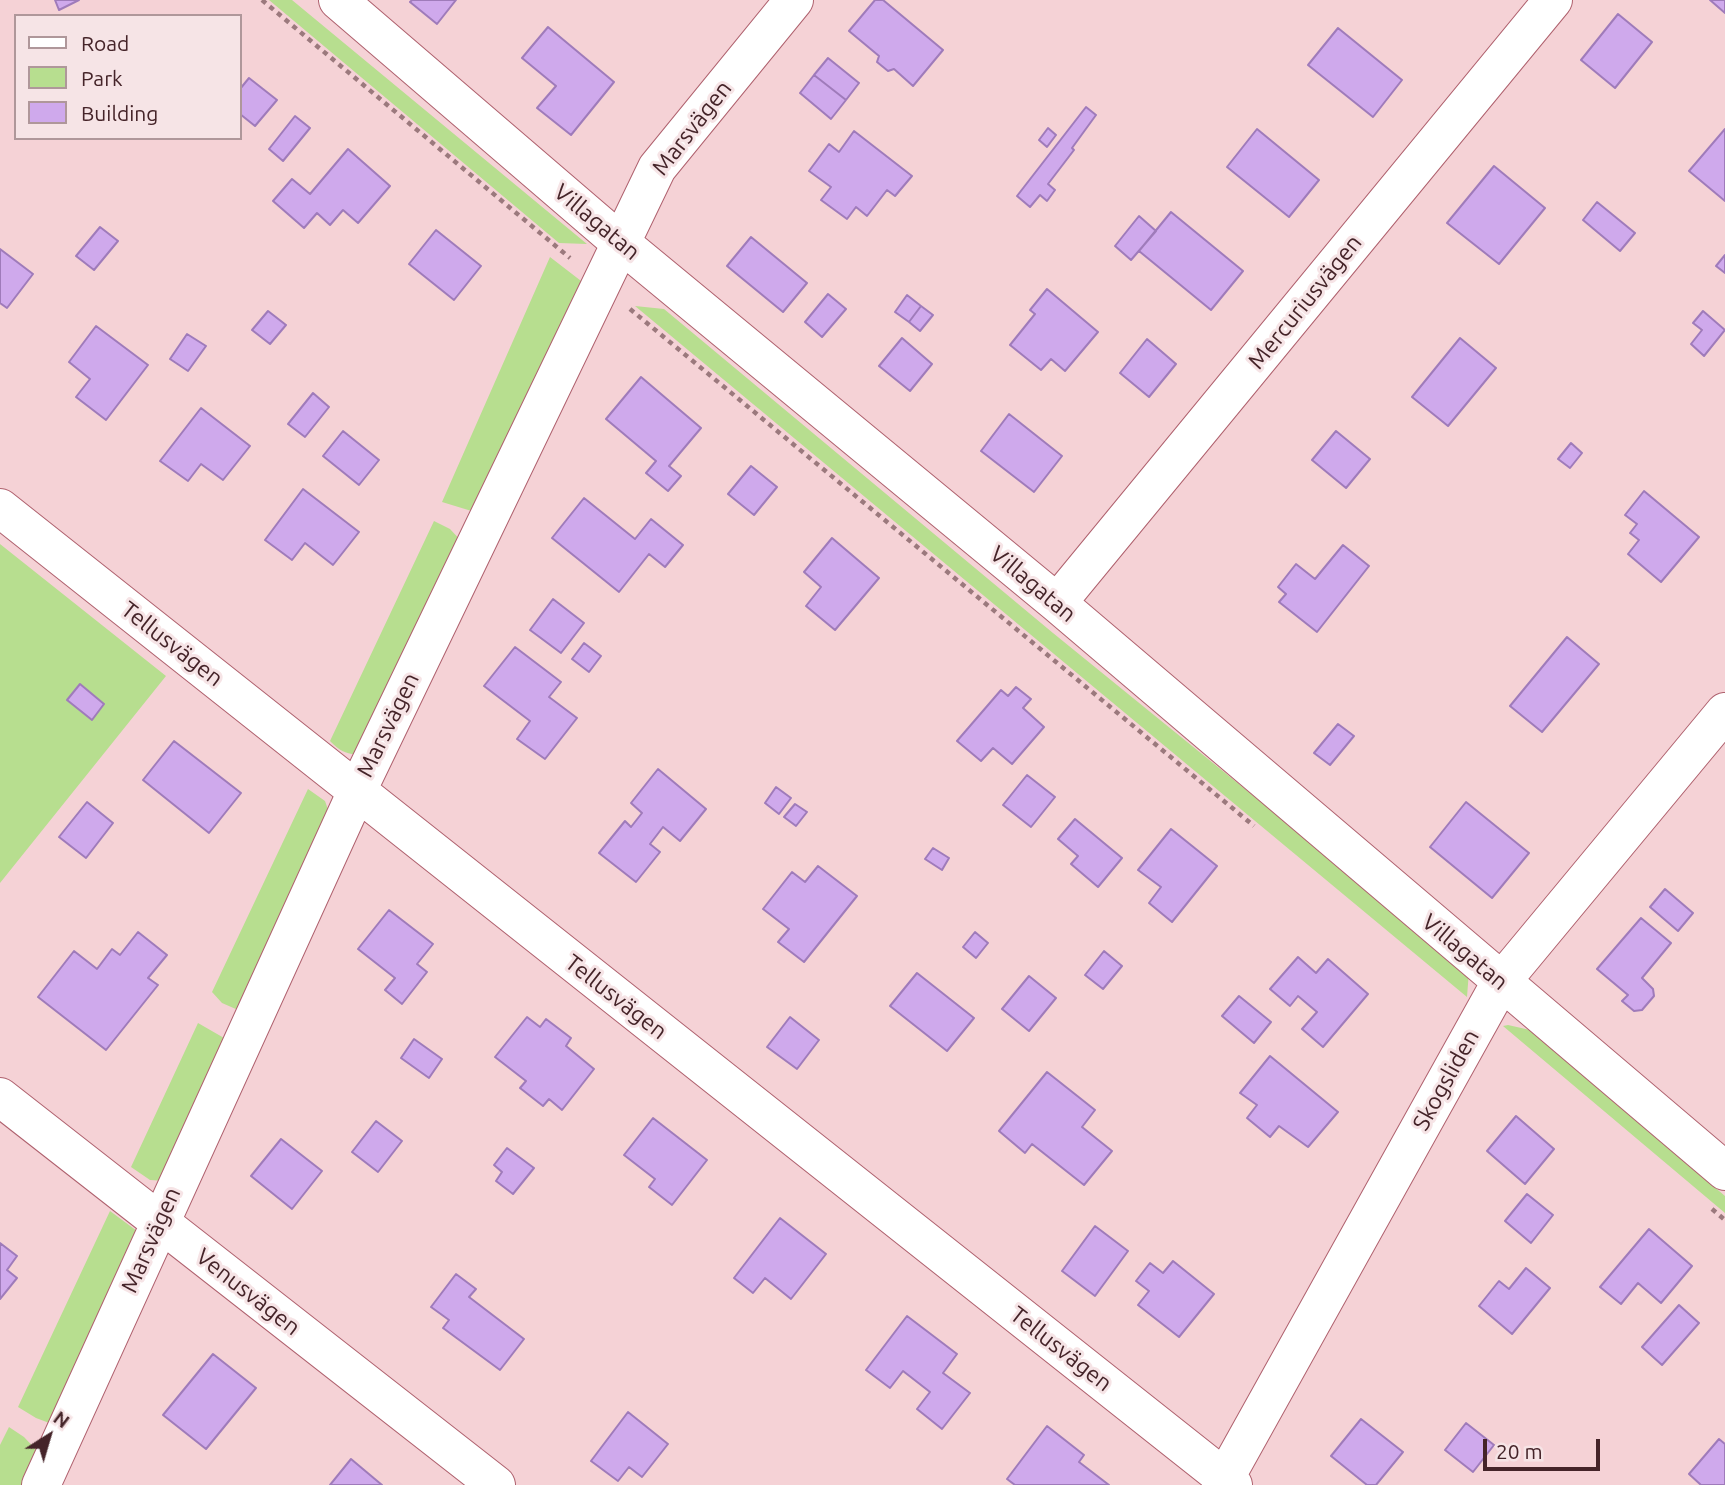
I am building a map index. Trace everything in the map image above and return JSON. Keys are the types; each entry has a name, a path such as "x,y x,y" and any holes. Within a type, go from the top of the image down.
{"street":[{"name":"Villagatan","path":"338,0 622,244 1058,603 1725,1171"},
{"name":"Marsvägen","path":"41,1485 357,791 657,168 794,0"},
{"name":"Mercuriusvägen","path":"1058,603 1553,0"},
{"name":"Tellusvägen","path":"0,508 1226,1483"},
{"name":"Skogsliden","path":"1226,1483 1501,982 1725,712"},
{"name":"Venusvägen","path":"0,1097 496,1485"}],"path":[{"path":"262,0 1257,829"},
{"path":"1704,1202 1725,1220"}],"green space":[{"path":"269,0 292,0 587,244 559,243"},
{"path":"550,257 585,284 478,513 442,502"},
{"path":"635,306 664,309 1053,633 1469,971 1467,997"},
{"path":"434,521 450,529 464,544 366,753 346,753 330,741"},
{"path":"0,544 166,676 0,883"},
{"path":"308,789 325,801 333,824 245,1013 222,1003 212,992"},
{"path":"198,1023 231,1042 166,1181 150,1180 131,1167"},
{"path":"1503,1026 1530,1030 1725,1196 1725,1213"},
{"path":"110,1211 141,1234 52,1424 18,1407"},
{"path":"9,1427 24,1437 39,1453 24,1485 0,1485 0,1445"}],"building":[{"path":"55,0 79,0 59,10"},
{"path":"456,0 437,24 410,2"},
{"path":"875,0 883,0 943,50 913,86 894,69 888,71 877,62 879,56 849,31"},
{"path":"1710,0 1725,0 1725,13"},
{"path":"1618,14 1652,42 1615,88 1581,60"},
{"path":"548,27 614,82 571,135 537,108 556,86 522,58"},
{"path":"1338,28 1402,80 1373,117 1308,65"},
{"path":"828,58 859,83 846,100 814,75"},
{"path":"814,75 846,100 831,119 800,93"},
{"path":"249,78 277,100 255,126 242,116 242,87"},
{"path":"1086,107 1096,115 1048,184 1055,190 1047,201 1040,195 1030,207 1017,196"},
{"path":"295,116 310,128 283,161 269,149"},
{"path":"1048,128 1056,135 1047,147 1039,140"},
{"path":"1257,129 1319,180 1289,217 1227,167"},
{"path":"1725,129 1725,201 1689,171"},
{"path":"854,131 912,176 895,196 887,190 867,216 856,207 847,219 821,200 831,187 809,171 829,144 839,152"},
{"path":"348,149 390,186 358,223 343,210 330,225 317,213 304,228 273,201 292,179 310,194"},
{"path":"1494,166 1545,208 1499,264 1447,223"},
{"path":"1597,202 1635,233 1620,251 1583,220"},
{"path":"1171,212 1243,271 1211,310 1139,251"},
{"path":"1139,216 1156,231 1131,260 1115,246"},
{"path":"100,227 118,241 94,270 76,256"},
{"path":"436,230 481,266 454,300 409,264"},
{"path":"751,237 807,283 783,312 727,266"},
{"path":"0,249 33,274 7,308 0,303"},
{"path":"1725,255 1725,273 1716,266"},
{"path":"1047,289 1098,332 1065,371 1051,359 1041,370 1010,345 1035,314 1030,310"},
{"path":"828,294 846,309 822,337 805,322"},
{"path":"907,295 921,306 909,322 895,312"},
{"path":"921,306 933,315 920,331 909,322"},
{"path":"268,311 286,325 270,344 252,330"},
{"path":"1703,311 1725,330 1704,356 1691,344 1702,330 1693,323"},
{"path":"96,326 148,365 106,420 76,397 90,379 69,362"},
{"path":"187,334 206,346 188,371 170,359"},
{"path":"902,338 932,364 910,391 879,366"},
{"path":"1460,338 1496,368 1448,426 1412,397"},
{"path":"1147,339 1176,364 1149,397 1120,373"},
{"path":"641,377 701,428 669,466 681,476 668,491 646,473 656,461 606,419"},
{"path":"313,393 329,407 305,437 288,424"},
{"path":"201,408 250,446 223,480 201,464 188,481 160,461"},
{"path":"1009,414 1062,456 1034,492 981,451"},
{"path":"343,431 379,460 359,485 323,456"},
{"path":"1336,431 1370,459 1346,488 1312,460"},
{"path":"1571,443 1582,453 1570,468 1558,459"},
{"path":"751,466 777,487 754,515 728,494"},
{"path":"303,489 359,532 333,565 305,543 292,560 265,540"},
{"path":"1644,491 1699,537 1661,582 1628,554 1639,540 1630,533 1637,524 1625,515"},
{"path":"584,498 635,539 651,519 683,545 665,567 649,554 619,592 552,538"},
{"path":"832,538 879,578 835,630 806,606 821,587 804,572"},
{"path":"1343,545 1369,566 1317,632 1279,602 1286,594 1278,587 1296,564 1315,579"},
{"path":"553,599 584,623 561,653 530,630"},
{"path":"1567,637 1599,664 1542,732 1510,706"},
{"path":"584,643 601,656 589,672 572,659"},
{"path":"515,647 561,682 549,697 577,718 545,759 517,739 530,721 484,686"},
{"path":"80,684 104,704 92,720 67,700"},
{"path":"1016,687 1031,699 1023,708 1044,727 1012,764 993,748 981,761 957,741 1001,690 1008,696"},
{"path":"1338,724 1354,736 1330,765 1314,753"},
{"path":"174,741 241,793 209,833 143,780"},
{"path":"658,769 706,809 680,841 663,827 650,844 660,852 636,882 599,853 625,821 631,827 642,813 631,803"},
{"path":"1027,775 1055,797 1031,827 1003,805"},
{"path":"776,787 791,798 779,814 765,803"},
{"path":"87,802 113,823 86,858 59,837"},
{"path":"1466,802 1529,853 1492,898 1430,847"},
{"path":"795,804 807,812 796,826 784,817"},
{"path":"1075,819 1122,858 1098,887 1071,864 1078,856 1058,839"},
{"path":"1171,829 1217,866 1172,922 1149,903 1161,887 1138,870"},
{"path":"933,848 949,858 942,870 925,859"},
{"path":"818,866 857,896 804,962 778,942 789,929 763,909 792,872 805,882"},
{"path":"1665,889 1693,913 1678,931 1650,907"},
{"path":"389,910 433,944 417,964 427,972 402,1004 385,990 395,978 358,949"},
{"path":"1641,918 1671,943 1642,978 1653,989 1654,996 1642,1010 1634,1011 1622,1001 1628,995 1597,969"},
{"path":"138,932 167,955 148,978 158,985 106,1050 38,997 74,951 97,969 112,949 120,955"},
{"path":"975,932 988,943 976,958 963,947"},
{"path":"1104,951 1122,966 1103,989 1085,975"},
{"path":"1298,957 1316,973 1328,959 1368,994 1323,1047 1302,1029 1317,1012 1298,996 1290,1006 1270,989"},
{"path":"917,973 974,1018 947,1051 890,1006"},
{"path":"1029,976 1056,998 1029,1031 1002,1009"},
{"path":"1239,996 1271,1022 1254,1043 1222,1016"},
{"path":"527,1017 540,1027 546,1019 571,1038 566,1046 594,1069 562,1110 549,1099 543,1106 520,1088 526,1081 495,1057"},
{"path":"790,1017 819,1040 797,1069 767,1047"},
{"path":"414,1039 442,1059 429,1078 401,1058"},
{"path":"1270,1056 1338,1112 1308,1147 1279,1126 1270,1137 1247,1118 1257,1105 1240,1093"},
{"path":"1047,1072 1095,1110 1082,1127 1112,1151 1084,1185 1032,1144 1025,1153 999,1131"},
{"path":"1516,1116 1554,1149 1525,1184 1487,1151"},
{"path":"653,1118 707,1160 672,1205 649,1187 655,1179 624,1155"},
{"path":"376,1121 402,1141 378,1172 352,1152"},
{"path":"281,1139 322,1171 292,1209 251,1176"},
{"path":"507,1148 534,1168 513,1194 496,1181 502,1172 494,1165"},
{"path":"1527,1194 1553,1215 1531,1243 1505,1221"},
{"path":"780,1218 826,1254 791,1299 765,1278 753,1293 734,1278"},
{"path":"1095,1226 1128,1251 1095,1296 1062,1271"},
{"path":"1649,1229 1692,1266 1661,1303 1638,1283 1621,1304 1600,1287"},
{"path":"0,1243 17,1256 7,1270 17,1278 0,1299"},
{"path":"1173,1261 1214,1294 1179,1337 1138,1305 1149,1291 1136,1281 1150,1263 1163,1273"},
{"path":"1526,1268 1550,1288 1512,1334 1479,1306 1499,1281 1509,1289"},
{"path":"456,1274 476,1289 469,1297 524,1339 500,1370 443,1328 449,1320 431,1307"},
{"path":"1679,1305 1699,1323 1662,1365 1642,1347"},
{"path":"907,1316 957,1354 943,1373 970,1393 942,1429 917,1409 930,1392 903,1371 890,1388 866,1370"},
{"path":"213,1354 256,1388 206,1449 163,1415"},
{"path":"628,1412 668,1444 642,1477 629,1467 618,1481 591,1461"},
{"path":"1361,1419 1403,1452 1376,1485 1367,1485 1331,1456"},
{"path":"1466,1423 1494,1445 1473,1472 1445,1450"},
{"path":"1047,1426 1084,1455 1079,1462 1109,1485 1015,1485 1007,1479"},
{"path":"1719,1439 1725,1444 1725,1485 1701,1485 1689,1474"},
{"path":"351,1459 382,1485 330,1485"}]}
